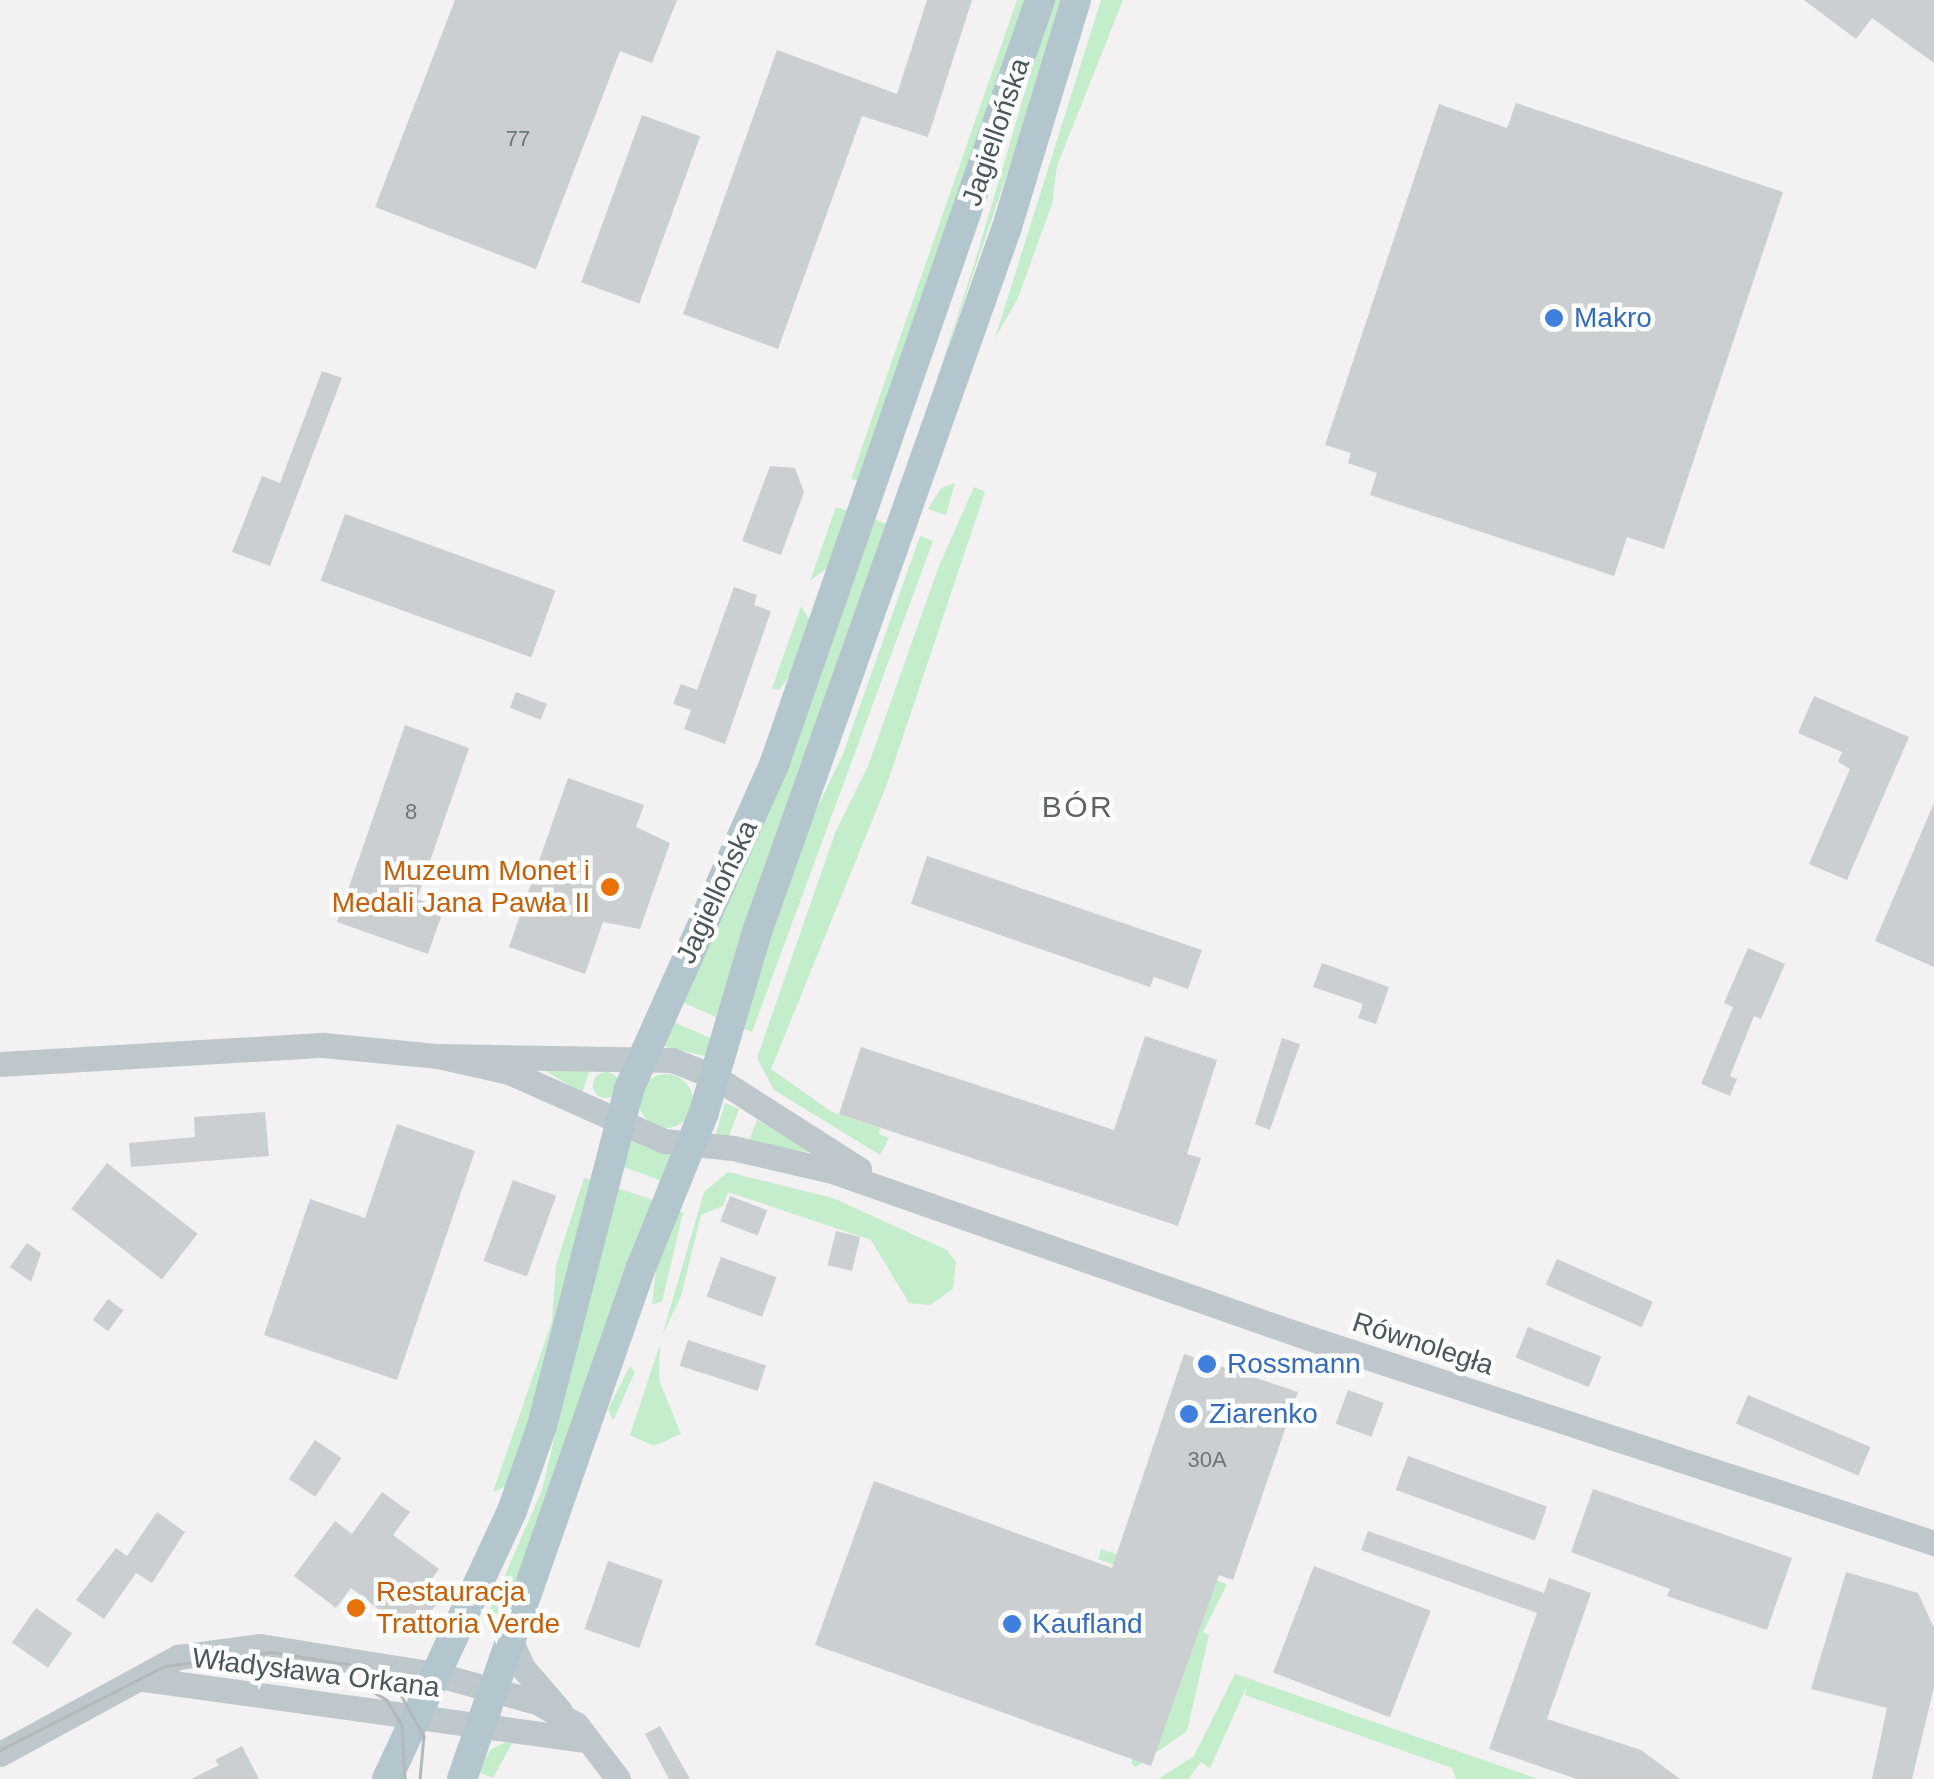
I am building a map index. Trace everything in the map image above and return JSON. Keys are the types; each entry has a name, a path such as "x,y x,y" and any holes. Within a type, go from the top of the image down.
{"main road":[{"name":"Jagiellońska","path":"387,1779 512,1511 542,1426 618,1122 641,1058 775,762 1040,0"},
{"name":"Jagiellońska","path":"462,1779 640,1270 692,1144 765,911 1007,227 1076,0"}],"street":[{"path":"0,1064 324,1045 438,1056"},
{"name":"Równoległa","path":"438,1056 672,1060 715,1077 896,1192"},
{"name":"Równoległa","path":"438,1056 509,1072 664,1141 790,1159 896,1192 1328,1344 1934,1543"},
{"path":"510,1639 524,1668 618,1779"},
{"name":"Władysława Orkana","path":"0,1754 144,1679 178,1657 260,1646 435,1674 560,1711"},
{"name":"Władysława Orkana","path":"144,1679 482,1723 589,1741"}],"green space":[{"path":"1017,0 1028,0 863,482 851,479"},
{"path":"1052,0 1066,0 927,410 976,258"},
{"path":"1101,0 1123,0 1057,166 1052,204 1018,298 995,338"},
{"path":"955,483 946,515 928,509 941,488"},
{"path":"974,487 985,492 887,784 771,1069 832,1112 880,1128 879,1134 889,1138 880,1155 774,1090 757,1058 835,833 868,766 939,566"},
{"path":"836,507 851,512 832,564 810,581"},
{"path":"874,519 889,525 720,1019 680,1001"},
{"path":"920,536 933,541 752,1032 740,1027 807,829 843,754"},
{"path":"801,606 810,621 793,671 779,690 772,688"},
{"path":"671,1021 713,1039 708,1057 663,1046"},
{"path":"539,1067 590,1069 582,1093"},
{"path":"606,1072 615,1076 619,1085 615,1094 606,1098 597,1094 593,1085 597,1076"},
{"path":"666,1074 685,1082 693,1101 685,1120 666,1128 647,1120 639,1101 647,1082"},
{"path":"725,1103 739,1109 727,1141 715,1137"},
{"path":"757,1120 806,1147 808,1152 748,1143"},
{"path":"626,1137 671,1156 664,1182 619,1165"},
{"path":"728,1172 833,1198 947,1250 956,1262 953,1289 930,1305 909,1303 871,1240 728,1192 723,1206 701,1215 681,1296 662,1336 704,1192"},
{"path":"584,1178 592,1180 543,1381 509,1485 493,1492 552,1321 556,1265"},
{"path":"614,1187 656,1201 507,1616 489,1612 542,1490"},
{"path":"676,1210 683,1213 662,1302 652,1304 657,1262"},
{"path":"660,1344 659,1380 681,1434 654,1446 630,1435"},
{"path":"630,1366 635,1372 613,1421 608,1409"},
{"path":"1101,1549 1128,1558 1130,1550 1227,1584 1203,1632 1209,1635 1187,1731 1136,1767 1131,1764 1137,1744 1192,1592 1098,1559"},
{"path":"1235,1674 1538,1779 1456,1779 1452,1768 1245,1695 1246,1688 1210,1768 1201,1762 1188,1779 1158,1779 1194,1756"},
{"path":"515,1738 493,1778 478,1772 491,1749"}],"building":[{"path":"455,0 677,0 652,63 620,51 536,269 375,207"},
{"path":"927,0 972,0 928,137 862,116 778,349 683,314 777,50 897,94"},
{"path":"1804,0 1934,0 1934,63 1872,18 1856,39"},
{"name":"Makro","path":"1516,103 1783,192 1664,549 1627,537 1614,576 1370,495 1377,473 1348,463 1351,453 1325,445 1439,104 1507,128"},
{"path":"642,115 700,136 639,303 581,282"},
{"path":"322,371 342,378 270,566 232,552 262,476 280,483"},
{"path":"770,466 795,468 804,492 781,555 742,541"},
{"path":"345,514 555,591 531,657 321,581"},
{"path":"734,587 757,595 754,605 771,611 725,744 684,729 691,710 673,704 681,684 697,690"},
{"path":"516,692 547,704 541,720 510,708"},
{"path":"1814,696 1909,737 1847,880 1809,864 1850,769 1838,762 1842,752 1798,733"},
{"path":"405,725 469,748 417,899 444,908 428,954 337,922"},
{"path":"568,778 644,805 636,827 670,843 640,929 603,922 585,974 509,947"},
{"path":"1934,803 1934,967 1875,941"},
{"path":"927,856 1202,950 1188,989 1154,977 1150,987 911,904"},
{"path":"1748,948 1785,964 1761,1019 1754,1016 1730,1076 1737,1079 1730,1096 1701,1084 1733,1007 1724,1003"},
{"path":"1322,963 1389,987 1376,1024 1358,1018 1363,1004 1313,987"},
{"path":"1145,1036 1217,1060 1187,1154 1201,1158 1178,1226 839,1114 861,1047 1114,1130"},
{"path":"1282,1038 1300,1044 1270,1130 1255,1124"},
{"path":"265,1112 269,1156 131,1167 129,1143 195,1137 194,1117"},
{"path":"397,1124 475,1151 397,1380 264,1335 310,1199 365,1218"},
{"path":"107,1163 198,1234 162,1280 71,1209"},
{"path":"513,1180 556,1196 527,1277 484,1261"},
{"path":"730,1196 767,1210 758,1236 720,1221"},
{"path":"836,1231 860,1237 852,1271 828,1265"},
{"path":"27,1243 41,1253 31,1282 10,1267"},
{"path":"721,1257 776,1277 762,1317 707,1296"},
{"path":"1557,1259 1653,1302 1642,1327 1546,1285"},
{"path":"108,1299 123,1310 108,1331 93,1320"},
{"path":"1528,1327 1601,1357 1589,1387 1516,1358"},
{"path":"688,1340 766,1365 758,1391 680,1366"},
{"name":"Kaufland","path":"1184,1354 1298,1392 1233,1580 1219,1575 1151,1766 815,1645 874,1481 1112,1568"},
{"path":"1348,1390 1384,1403 1371,1437 1336,1424"},
{"path":"1748,1395 1870,1447 1858,1476 1736,1424"},
{"path":"315,1440 342,1458 315,1497 289,1479"},
{"path":"1408,1456 1547,1507 1535,1540 1396,1490"},
{"path":"1593,1489 1792,1558 1767,1630 1667,1596 1670,1589 1571,1552"},
{"path":"382,1492 410,1512 393,1535 439,1569 425,1589 440,1600 413,1636 351,1588 336,1608 294,1576 335,1521 352,1534"},
{"path":"157,1512 185,1532 152,1583 136,1573 104,1619 76,1600 116,1548 127,1556"},
{"path":"1368,1531 1544,1593 1549,1578 1591,1593 1547,1719 1641,1750 1680,1779 1577,1779 1489,1749 1537,1613 1361,1550"},
{"path":"608,1561 663,1580 639,1648 585,1629"},
{"path":"1314,1566 1431,1611 1390,1717 1273,1672"},
{"path":"1846,1572 1918,1593 1934,1628 1934,1687 1912,1779 1872,1779 1887,1708 1811,1689"},
{"path":"36,1608 72,1633 48,1668 12,1642"},
{"path":"660,1726 690,1779 669,1779 645,1734"},
{"path":"242,1746 259,1779 191,1779 219,1765 215,1760"}],"tram line":[{"path":"0,1750 165,1666 272,1652 348,1664 396,1686 424,1736 420,1779"},
{"path":"351,1678 387,1700 402,1725 405,1779"}],"place":[{"name":"Makro","path":"1554,318"},
{"name":"Muzeum Monet i Medali Jana Pawła II","path":"610,887"},
{"name":"Rossmann","path":"1207,1364"},
{"name":"Ziarenko","path":"1189,1414"},
{"name":"Restauracja Trattoria Verde","path":"356,1608"},
{"name":"Kaufland","path":"1012,1624"}],"district":[{"name":"BÓR","path":"1078,807"}]}
